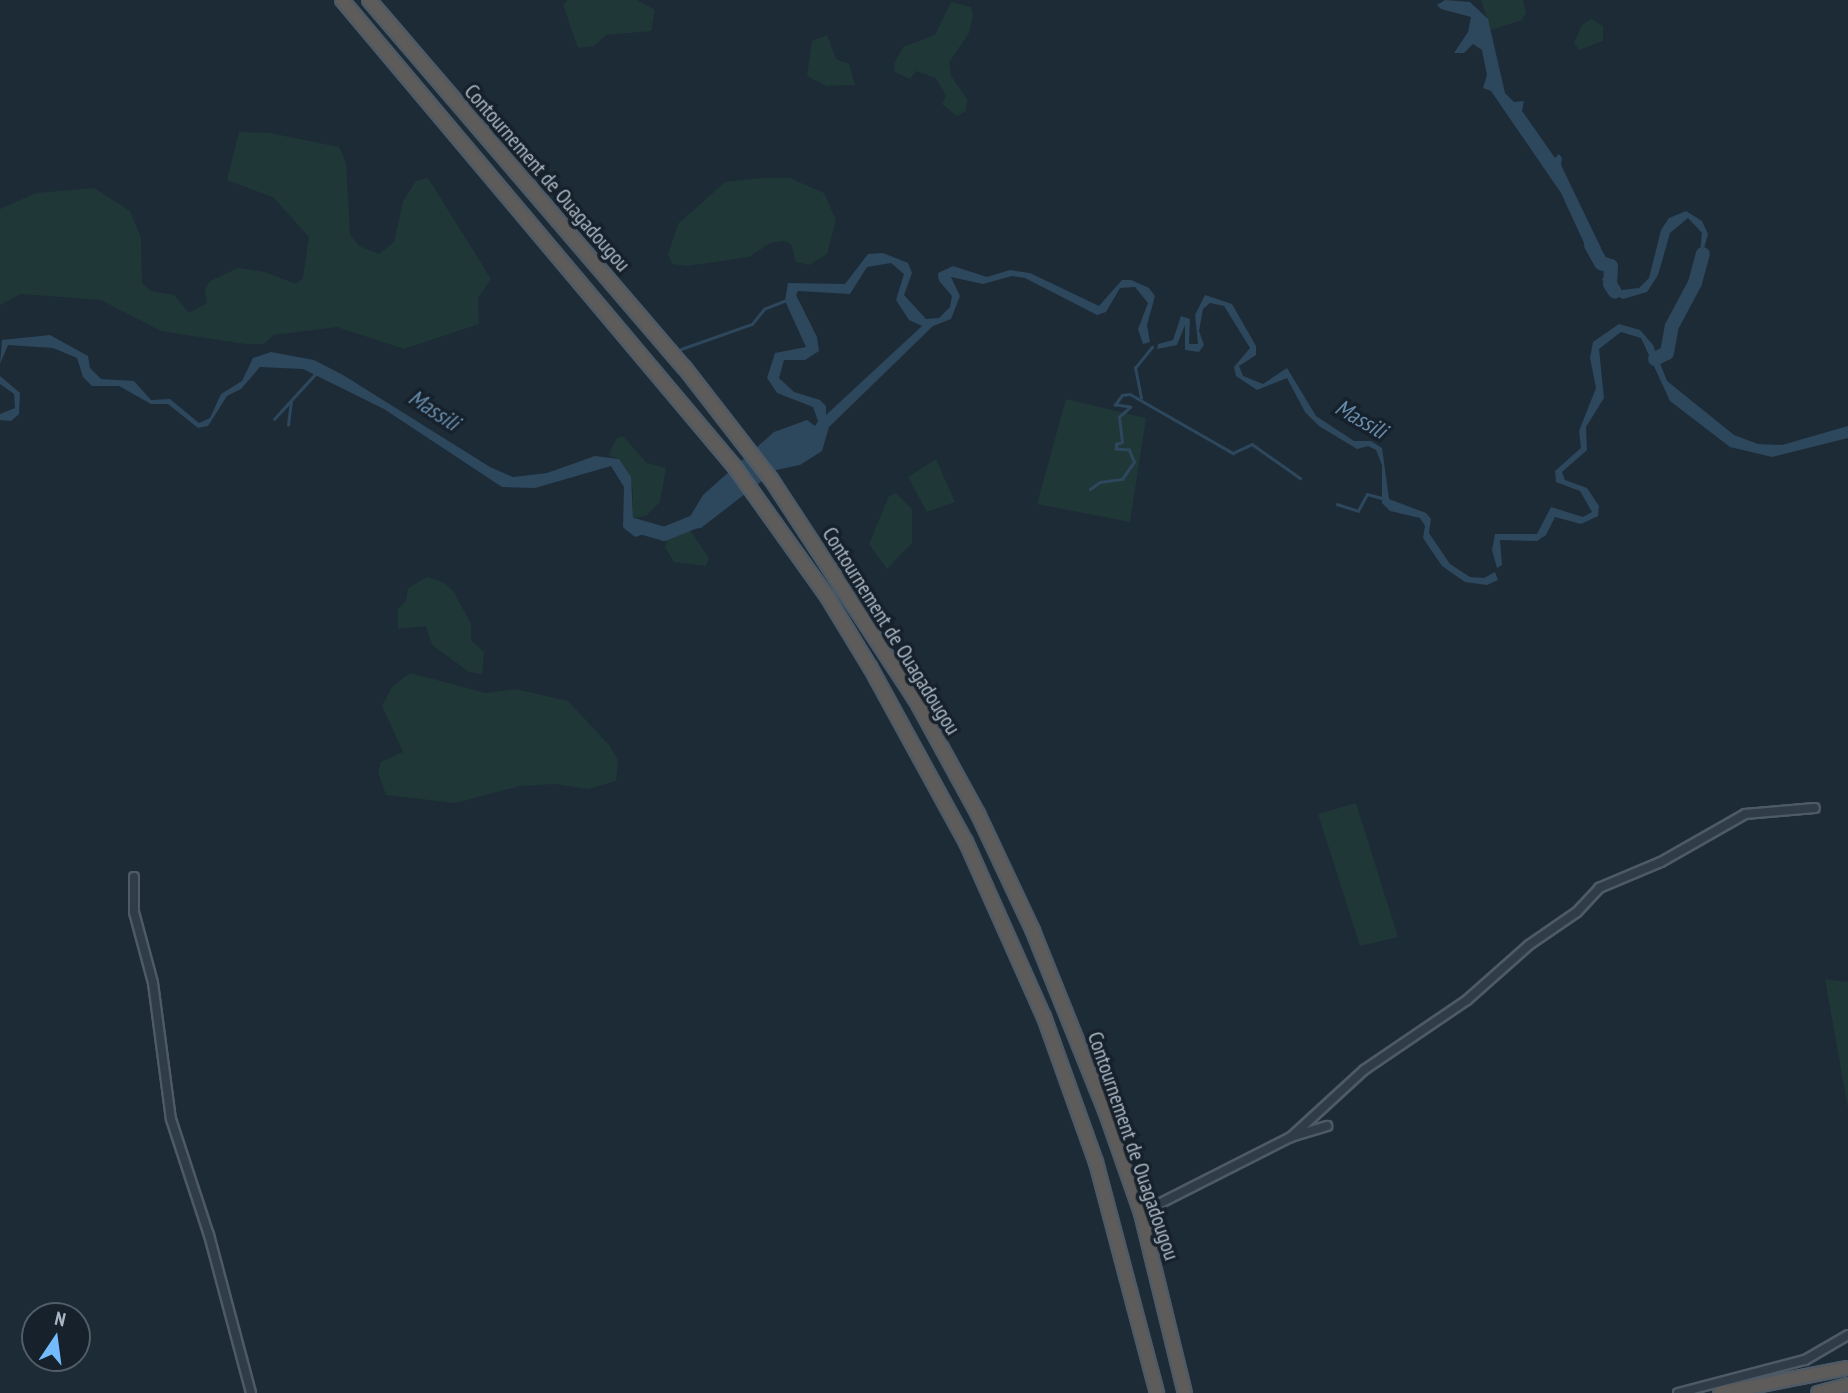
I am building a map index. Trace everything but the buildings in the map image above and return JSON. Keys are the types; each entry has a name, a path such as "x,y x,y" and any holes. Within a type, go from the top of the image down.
{"highway":[{"name":"Contournement de Ouagadougou","path":"342,0 734,466 870,667 966,842 1044,1017 1096,1162 1154,1393"},
{"name":"Contournement de Ouagadougou","path":"369,0 684,367 771,479 915,699 978,814 1069,1020 1141,1213 1187,1393"},
{"path":"1720,1393 1848,1368"},
{"path":"1818,1393 1848,1385"}],"street":[{"path":"1291,1137 1364,1070 1467,1000 1529,945 1577,912 1599,888 1661,862 1745,814 1815,807"},
{"path":"134,877 134,912 153,983 171,1119 209,1235 251,1393"},
{"path":"1141,1213 1291,1137 1327,1126"},
{"path":"1678,1393 1805,1360 1848,1335"}],"green space":[{"path":"567,0 637,0 655,10 651,31 606,35 594,46 578,48 563,5"},
{"path":"1481,0 1523,0 1526,13 1522,20 1491,30"},
{"path":"951,2 971,7 973,14 969,33 949,62 951,76 967,99 966,111 957,116 942,104 946,96 936,78 916,71 910,79 895,72 894,64 903,47 935,35"},
{"path":"1591,19 1603,26 1603,41 1579,50 1574,43 1582,25"},
{"path":"827,35 836,59 849,64 855,85 827,86 807,76 812,41"},
{"path":"239,132 270,133 339,147 346,163 350,234 359,246 379,254 394,242 403,201 416,181 428,178 491,279 478,298 479,324 404,349 337,327 273,335 264,344 245,344 161,331 101,300 21,294 0,305 0,209 36,193 94,188 130,211 141,238 142,283 151,291 174,295 189,313 207,303 205,290 210,281 238,268 265,272 296,284 303,278 309,237 274,198 227,180"},
{"path":"790,178 824,193 836,220 827,254 809,265 796,262 791,244 784,241 770,243 749,257 687,266 672,264 668,254 678,224 725,182"},
{"path":"1066,399 1146,418 1130,522 1037,504"},
{"path":"623,436 647,463 666,468 660,502 646,516 633,518 633,490 619,459 608,455 617,438"},
{"path":"936,459 955,502 927,512 908,477"},
{"path":"896,493 912,509 912,543 887,569 869,544 889,496"},
{"path":"689,529 709,558 706,566 674,562 665,547 670,532"},
{"path":"427,577 444,583 454,592 471,624 471,640 484,652 482,674 469,672 432,645 426,626 398,629 398,609 406,601 408,588"},
{"path":"410,673 486,693 515,689 568,701 609,745 618,760 616,781 588,789 555,784 520,786 455,803 386,795 378,773 381,762 403,752 382,706 392,687"},
{"path":"1356,803 1398,937 1360,946 1318,814"},
{"path":"1825,979 1848,982 1848,1109"}],"water":[{"path":"1445,0 1470,2 1488,19 1505,93 1514,102 1524,101 1522,111 1555,158 1559,154 1562,158 1561,165 1601,248 1599,259 1591,258 1561,193 1491,91 1483,88 1487,75 1482,50 1473,44 1464,53 1454,53 1468,32 1471,17 1441,9 1437,5"},
{"path":"1686,211 1702,221 1708,234 1698,270 1702,233 1688,218 1670,233 1658,275 1647,292 1623,299 1608,292 1602,279 1609,274 1621,290 1639,288 1649,278 1661,230 1669,218"},
{"path":"883,253 908,263 912,273 904,295 926,319 939,318 950,307 952,296 939,281 938,273 953,266 987,277 1010,270 1030,273 1099,306 1122,280 1131,280 1149,288 1155,296 1147,325 1150,342 1143,344 1138,329 1148,303 1135,287 1120,288 1106,312 1097,315 1025,278 1012,276 983,284 951,277 960,296 951,319 933,326 829,427 822,451 800,465 776,470 701,528 682,530 703,495 774,432 807,420 815,426 818,421 813,407 777,393 767,378 775,353 806,347 785,301 788,283 845,284 868,254","holes":["891,263 904,274 896,300 909,320 922,326 826,415 826,406 820,400 794,392 779,378 784,360 805,360 819,351 817,337 796,295 798,291 850,294 867,267"]},
{"path":"1205,295 1232,304 1256,346 1256,355 1239,366 1243,376 1263,384 1287,368 1316,416 1354,441 1371,441 1382,448 1389,499 1426,513 1431,519 1429,533 1450,564 1470,577 1484,578 1495,572 1498,580 1487,585 1465,582 1442,566 1423,538 1425,526 1420,518 1390,511 1382,503 1382,465 1376,450 1368,446 1357,449 1319,426 1305,412 1287,378 1257,390 1236,376 1234,367 1250,348 1224,306 1210,303 1203,309 1199,331 1204,345 1199,352 1185,350 1185,325 1177,345 1157,349 1158,344 1173,340 1181,316 1190,319 1189,344 1198,344 1195,315"},
{"path":"1619,324 1640,330 1653,345 1667,381 1734,435 1758,444 1782,445 1848,426 1848,438 1772,457 1730,447 1670,401 1641,338 1621,332 1599,349 1604,398 1586,427 1587,450 1562,472 1565,480 1587,488 1599,506 1598,516 1581,524 1555,517 1546,535 1537,541 1500,540 1502,565 1497,568 1492,550 1495,534 1537,534 1551,507 1583,517 1592,512 1580,491 1556,482 1555,471 1581,448 1579,431 1596,388 1590,358 1593,342"},
{"path":"50,335 88,356 90,368 101,379 134,381 151,400 170,399 199,423 210,418 221,394 242,381 253,358 271,352 314,360 343,375 490,467 513,477 547,473 595,456 619,459 631,477 633,518 647,533 635,537 623,527 624,487 611,466 535,488 502,487 384,409 303,369 260,367 241,389 227,396 208,426 198,428 168,404 151,404 119,386 92,386 83,377 77,358 53,348 8,345 0,364 2,340"},
{"path":"0,376 20,393 19,414 11,421 0,420 0,414 15,408 14,394 0,384"}],"waterway":[{"path":"1591,245 1601,263 1611,266 1610,284 1615,292"},
{"path":"1655,359 1667,353 1672,326 1695,283 1703,254"},
{"path":"681,349 752,324 764,309 786,300"},
{"path":"1141,398 1135,368 1152,347"},
{"path":"274,419 317,372"},
{"path":"1090,489 1100,482 1122,479 1134,462 1129,450 1116,449 1116,444 1122,442 1119,417 1130,407 1115,405 1122,395 1130,394 1233,453 1252,444 1300,478"},
{"path":"288,425 291,402"},
{"path":"1337,504 1358,511 1367,494 1382,498"},
{"name":"Massili","path":"630,524 664,534 696,521"}]}
